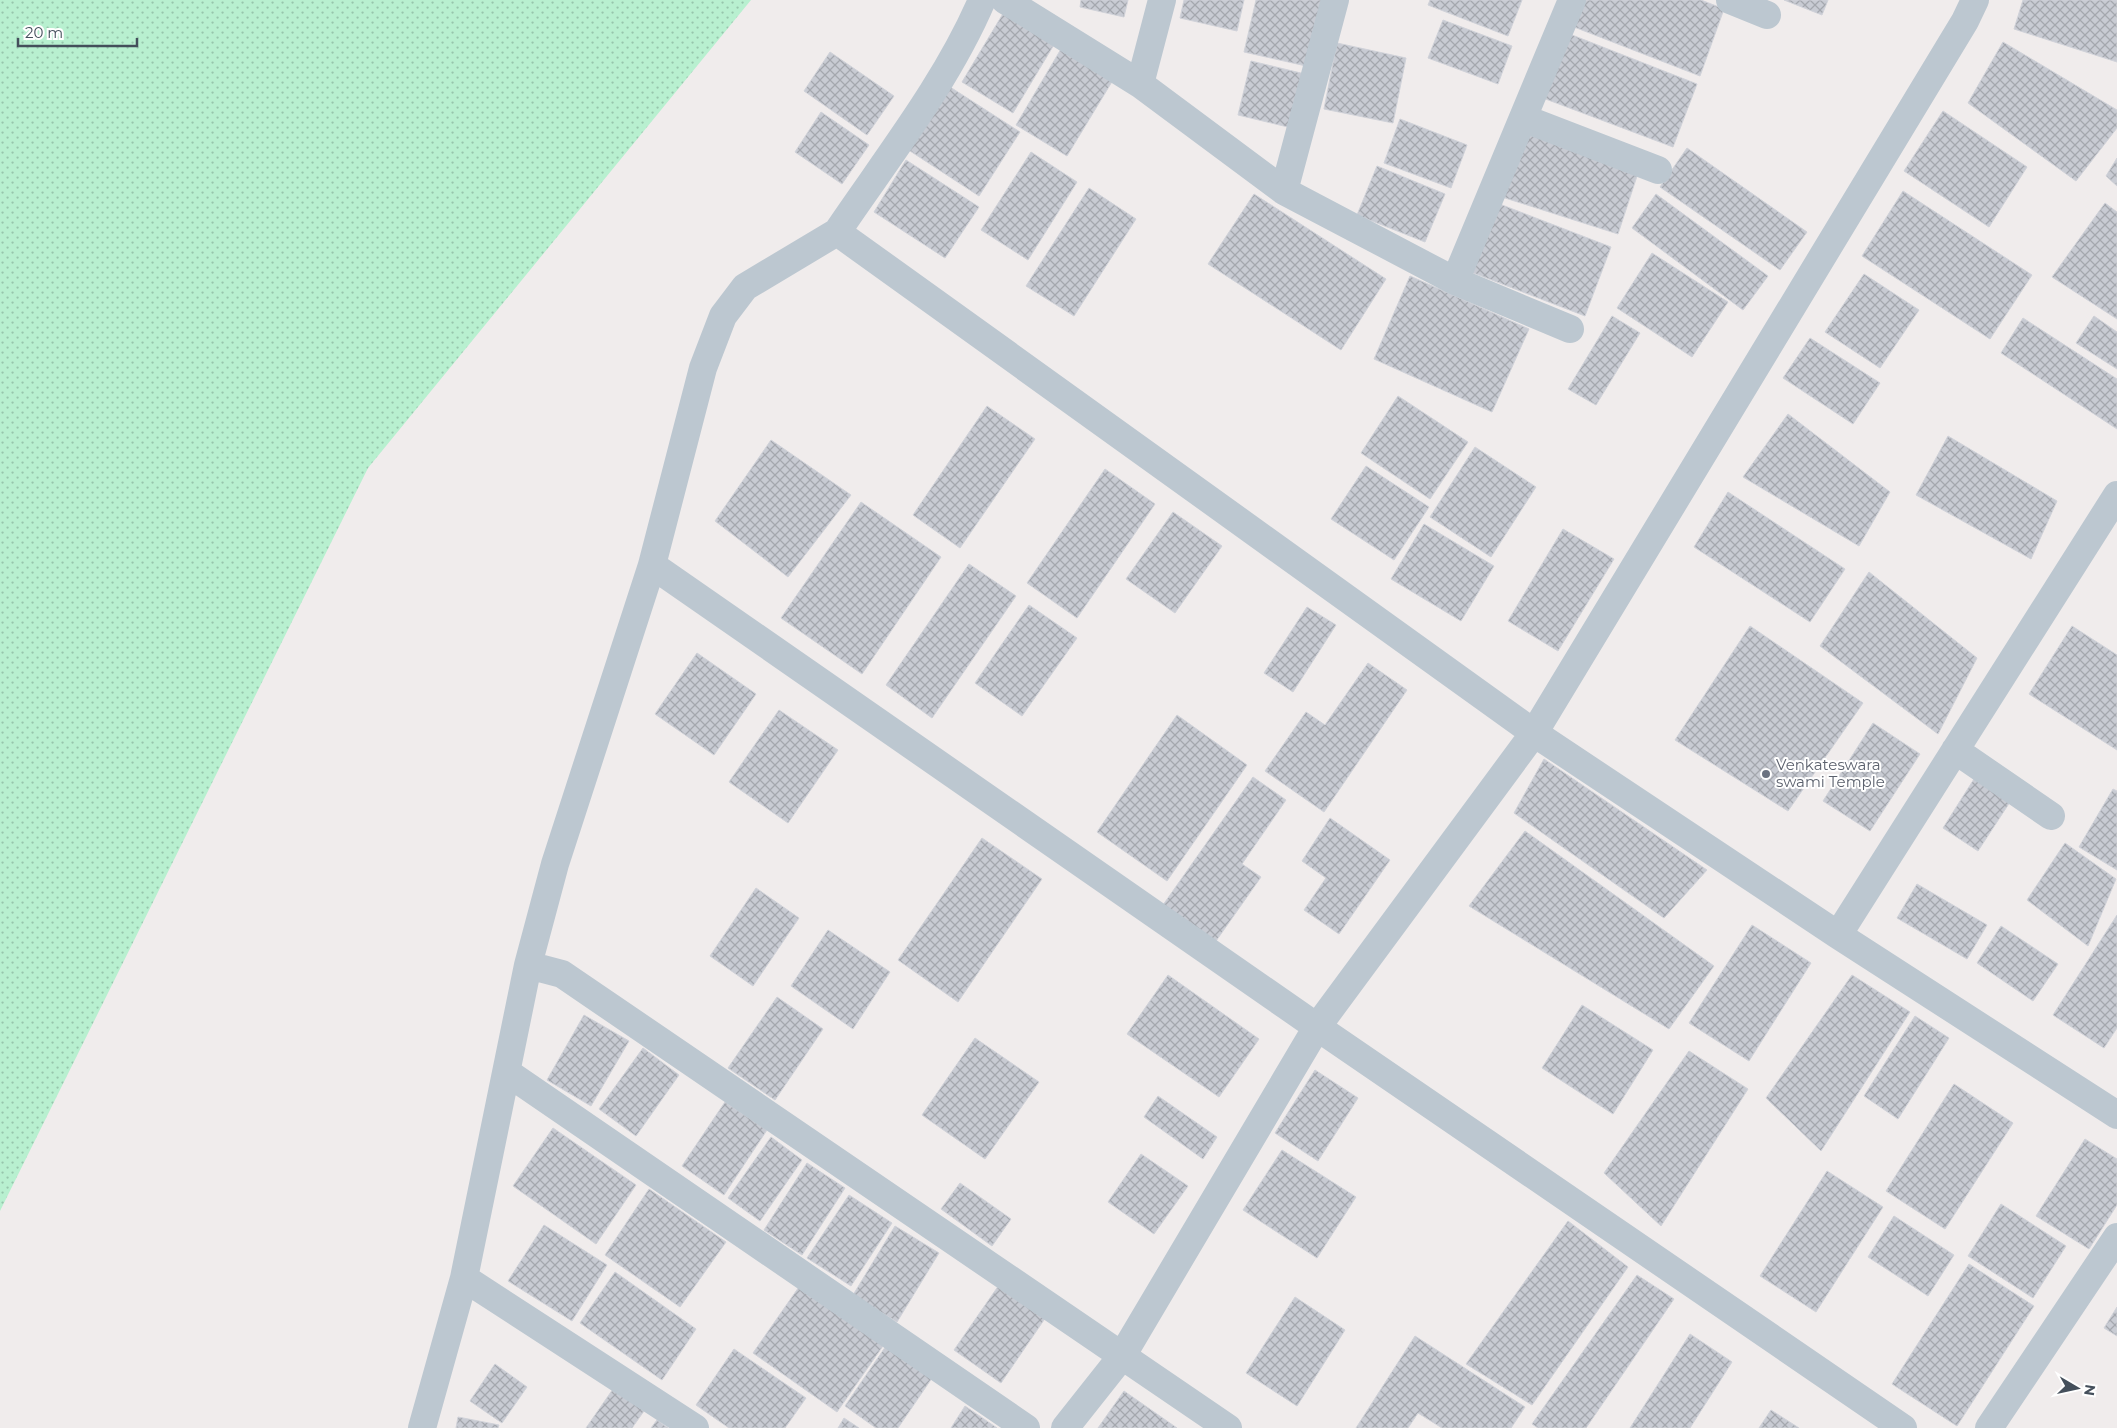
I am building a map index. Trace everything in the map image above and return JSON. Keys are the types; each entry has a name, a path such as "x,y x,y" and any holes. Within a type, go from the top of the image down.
{"street":[{"path":"422,1428 464,1278 508,1073 528,965 555,864 652,566 703,368 723,316 745,287 837,232 946,72 971,26 982,0"},
{"path":"1005,0 1140,84 1284,191 1455,281 1570,329"},
{"path":"1140,84 1162,0"},
{"path":"1284,191 1336,0"},
{"path":"1455,281 1572,0"},
{"path":"1730,0 1767,15"},
{"path":"1065,1428 1122,1356 1317,1027 1534,733 1976,0"},
{"path":"1522,118 1658,170"},
{"path":"837,232 1534,733 1838,935 2117,1115"},
{"path":"1838,935 2117,495"},
{"path":"652,566 1317,1027 1903,1428"},
{"path":"1955,750 2051,816"},
{"path":"528,965 562,974 1228,1428"},
{"path":"508,1073 1026,1428"},
{"path":"1989,1428 2117,1237"},
{"path":"464,1278 695,1428"}],"green space":[{"path":"0,0 751,0 368,468 0,1211"}],"building":[{"path":"1081,0 1128,0 1124,17 1080,7"},
{"path":"1184,0 1244,0 1237,31 1180,18"},
{"path":"1256,0 1322,0 1306,66 1244,52"},
{"path":"1430,0 1522,0 1508,36 1428,5"},
{"path":"1579,0 1701,0 1724,9 1700,76 1569,25"},
{"path":"1784,0 1828,0 1822,15"},
{"path":"2023,0 2117,0 2117,62 2014,29"},
{"path":"1004,12 1055,43 1013,113 962,82"},
{"path":"1443,20 1512,46 1498,84 1428,58"},
{"path":"1567,33 1697,84 1673,147 1543,98"},
{"path":"2003,42 2117,110 2117,128 2076,181 1968,103"},
{"path":"1337,43 1406,58 1393,123 1324,109"},
{"path":"1061,49 1113,80 1067,156 1016,125"},
{"path":"830,52 894,96 867,135 804,91"},
{"path":"1251,61 1305,74 1292,128 1238,115"},
{"path":"947,85 1020,132 979,196 907,149"},
{"path":"1943,111 2027,167 1989,227 1904,171"},
{"path":"821,112 869,145 842,184 795,152"},
{"path":"1400,119 1467,145 1451,188 1384,163"},
{"path":"1523,132 1639,170 1618,234 1502,197"},
{"path":"1687,148 1807,232 1780,270 1660,187"},
{"path":"1031,152 1077,182 1028,260 981,230"},
{"path":"2117,158 2117,186 2106,176"},
{"path":"906,160 979,207 945,258 874,212"},
{"path":"1377,166 1445,194 1425,242 1357,215"},
{"path":"1089,188 1136,219 1074,316 1026,286"},
{"path":"1903,191 2032,275 1990,339 1862,256"},
{"path":"1254,194 1386,279 1341,350 1208,264"},
{"path":"1656,194 1768,276 1743,310 1632,228"},
{"path":"1497,203 1611,247 1585,316 1471,272"},
{"path":"2105,203 2117,212 2117,319 2052,277"},
{"path":"1652,253 1728,302 1692,357 1617,308"},
{"path":"1864,274 1919,310 1880,368 1825,332"},
{"path":"1410,276 1529,329 1492,412 1374,359"},
{"path":"1612,316 1640,333 1596,405 1568,389"},
{"path":"2094,316 2117,332 2117,369 2076,343"},
{"path":"2023,318 2117,379 2117,429 2001,353"},
{"path":"1810,338 1880,383 1853,424 1783,378"},
{"path":"1398,396 1468,442 1430,499 1361,453"},
{"path":"987,406 1035,439 960,548 913,515"},
{"path":"1788,414 1890,492 1859,546 1743,477"},
{"path":"1948,436 2057,501 2031,559 1916,495"},
{"path":"771,440 851,495 788,577 715,521"},
{"path":"1475,447 1536,487 1491,557 1430,517"},
{"path":"1366,466 1429,507 1394,560 1331,519"},
{"path":"1105,469 1155,504 1077,618 1027,583"},
{"path":"1728,492 1845,569 1810,622 1694,547"},
{"path":"861,502 941,557 862,674 781,618"},
{"path":"1173,512 1222,546 1175,613 1126,579"},
{"path":"1424,524 1494,566 1461,621 1391,579"},
{"path":"1563,529 1614,559 1558,651 1508,621"},
{"path":"969,564 1016,596 932,718 886,685"},
{"path":"1869,572 1977,658 1938,734 1820,646"},
{"path":"1029,605 1077,638 1022,716 975,683"},
{"path":"1307,607 1336,625 1293,692 1264,673"},
{"path":"1750,626 1863,703 1788,811 1675,740"},
{"path":"2072,626 2117,655 2117,750 2029,694"},
{"path":"697,653 756,694 714,755 655,714"},
{"path":"1368,663 1407,690 1324,812 1265,771 1306,712 1325,725"},
{"path":"779,710 838,750 788,823 729,782"},
{"path":"1177,715 1247,765 1167,881 1097,832"},
{"path":"1873,723 1920,754 1870,831 1823,801"},
{"path":"1544,759 1707,870 1664,918 1514,813"},
{"path":"1253,777 1286,800 1242,864 1261,877 1216,941 1163,905"},
{"path":"1974,779 2010,802 1978,851 1943,828"},
{"path":"2113,789 2117,791 2117,870 2079,847"},
{"path":"1330,818 1390,860 1339,934 1304,910 1326,878 1302,861"},
{"path":"1525,831 1714,966 1669,1029 1469,906"},
{"path":"982,838 1042,879 958,1002 898,960"},
{"path":"2065,843 2116,879 2088,946 2027,900"},
{"path":"1917,884 1987,925 1967,959 1897,918"},
{"path":"756,888 799,918 753,986 710,956"},
{"path":"2117,915 2117,1028 2104,1048 2053,1015"},
{"path":"1752,925 1811,963 1749,1061 1689,1023"},
{"path":"2001,926 2058,964 2033,1001 1977,963"},
{"path":"828,930 890,972 853,1029 791,986"},
{"path":"1168,975 1259,1039 1219,1097 1127,1034"},
{"path":"1852,975 1910,1012 1821,1151 1766,1098"},
{"path":"777,997 823,1029 775,1100 728,1068"},
{"path":"1582,1005 1653,1050 1613,1114 1542,1068"},
{"path":"584,1015 629,1041 591,1106 547,1080"},
{"path":"1915,1016 1949,1038 1898,1119 1864,1096"},
{"path":"975,1038 1039,1082 985,1159 922,1115"},
{"path":"643,1048 679,1075 636,1136 599,1109"},
{"path":"1689,1051 1748,1089 1661,1226 1604,1173"},
{"path":"1315,1070 1358,1098 1318,1161 1275,1133"},
{"path":"1954,1084 2013,1123 1945,1229 1886,1191"},
{"path":"1158,1096 1217,1137 1203,1159 1144,1117"},
{"path":"725,1102 767,1130 724,1195 682,1166"},
{"path":"553,1128 636,1185 596,1244 513,1186"},
{"path":"771,1137 802,1160 760,1221 728,1198"},
{"path":"2085,1139 2117,1159 2117,1205 2089,1249 2036,1216"},
{"path":"1282,1150 1356,1197 1317,1258 1243,1210"},
{"path":"1141,1154 1188,1186 1154,1234 1108,1202"},
{"path":"807,1163 845,1188 802,1255 764,1230"},
{"path":"1827,1171 1883,1207 1816,1312 1760,1276"},
{"path":"960,1183 1011,1219 992,1246 941,1209"},
{"path":"649,1189 726,1242 680,1307 605,1255"},
{"path":"849,1195 892,1223 851,1286 807,1258"},
{"path":"2001,1204 2066,1246 2033,1298 1968,1256"},
{"path":"1894,1216 1954,1255 1928,1296 1868,1257"},
{"path":"1568,1221 1628,1267 1532,1405 1466,1364"},
{"path":"544,1225 607,1265 572,1321 508,1281"},
{"path":"895,1226 939,1253 897,1322 853,1295"},
{"path":"1969,1264 2034,1306 1957,1426 1892,1384"},
{"path":"615,1272 696,1329 662,1380 580,1323"},
{"path":"1637,1275 1674,1299 1586,1428 1538,1428 1532,1424"},
{"path":"801,1284 885,1343 837,1412 753,1353"},
{"path":"999,1285 1046,1317 1001,1383 954,1350"},
{"path":"1295,1297 1345,1330 1297,1406 1246,1373"},
{"path":"2117,1307 2117,1336 2104,1328"},
{"path":"1690,1334 1732,1362 1690,1428 1630,1428"},
{"path":"1415,1336 1525,1407 1511,1428 1442,1428 1418,1413 1408,1428 1356,1428"},
{"path":"886,1346 932,1378 898,1428 876,1428 845,1406"},
{"path":"734,1349 806,1398 785,1428 729,1428 696,1405"},
{"path":"495,1364 527,1387 502,1423 470,1401"},
{"path":"613,1389 644,1411 632,1428 586,1428"},
{"path":"1124,1391 1177,1428 1098,1428"},
{"path":"965,1406 997,1428 951,1428"},
{"path":"1771,1410 1799,1428 1759,1428"},
{"path":"458,1417 499,1425 498,1428 456,1428"},
{"path":"844,1418 859,1428 838,1428"},
{"path":"657,1420 668,1428 651,1428"}],"place":[{"name":"Venkateswara swami Temple","path":"1766,774"}]}
